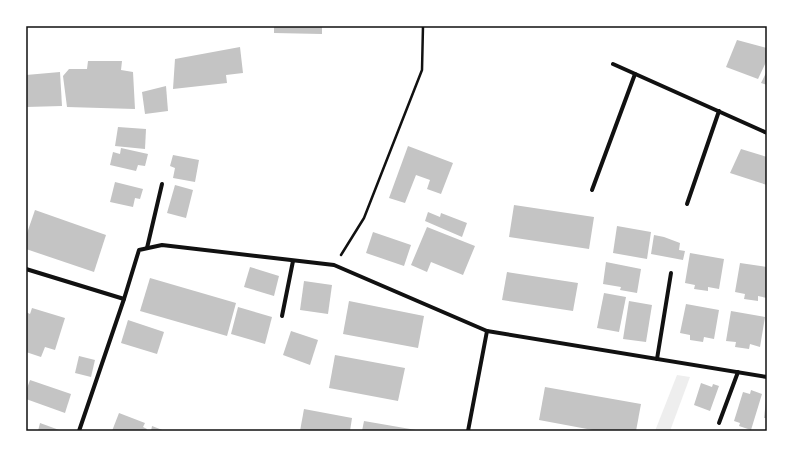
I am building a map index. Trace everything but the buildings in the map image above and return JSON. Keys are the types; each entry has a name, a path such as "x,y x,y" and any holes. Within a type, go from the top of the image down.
{"street":[{"path":"613,64 767,133"},
{"path":"592,190 635,74"},
{"path":"687,204 719,111"},
{"path":"147,248 162,184"},
{"path":"79,431 139,250 162,244 334,265 487,331 767,377"},
{"path":"282,316 293,261"},
{"path":"26,269 124,299"},
{"path":"657,359 671,273"},
{"path":"468,431 487,331"},
{"path":"720,423 738,372"}],"path":[{"path":"334,265 364,218 422,70 423,26"}],"shaded area":[{"path":"677,375 690,377 670,431 655,431"}]}
